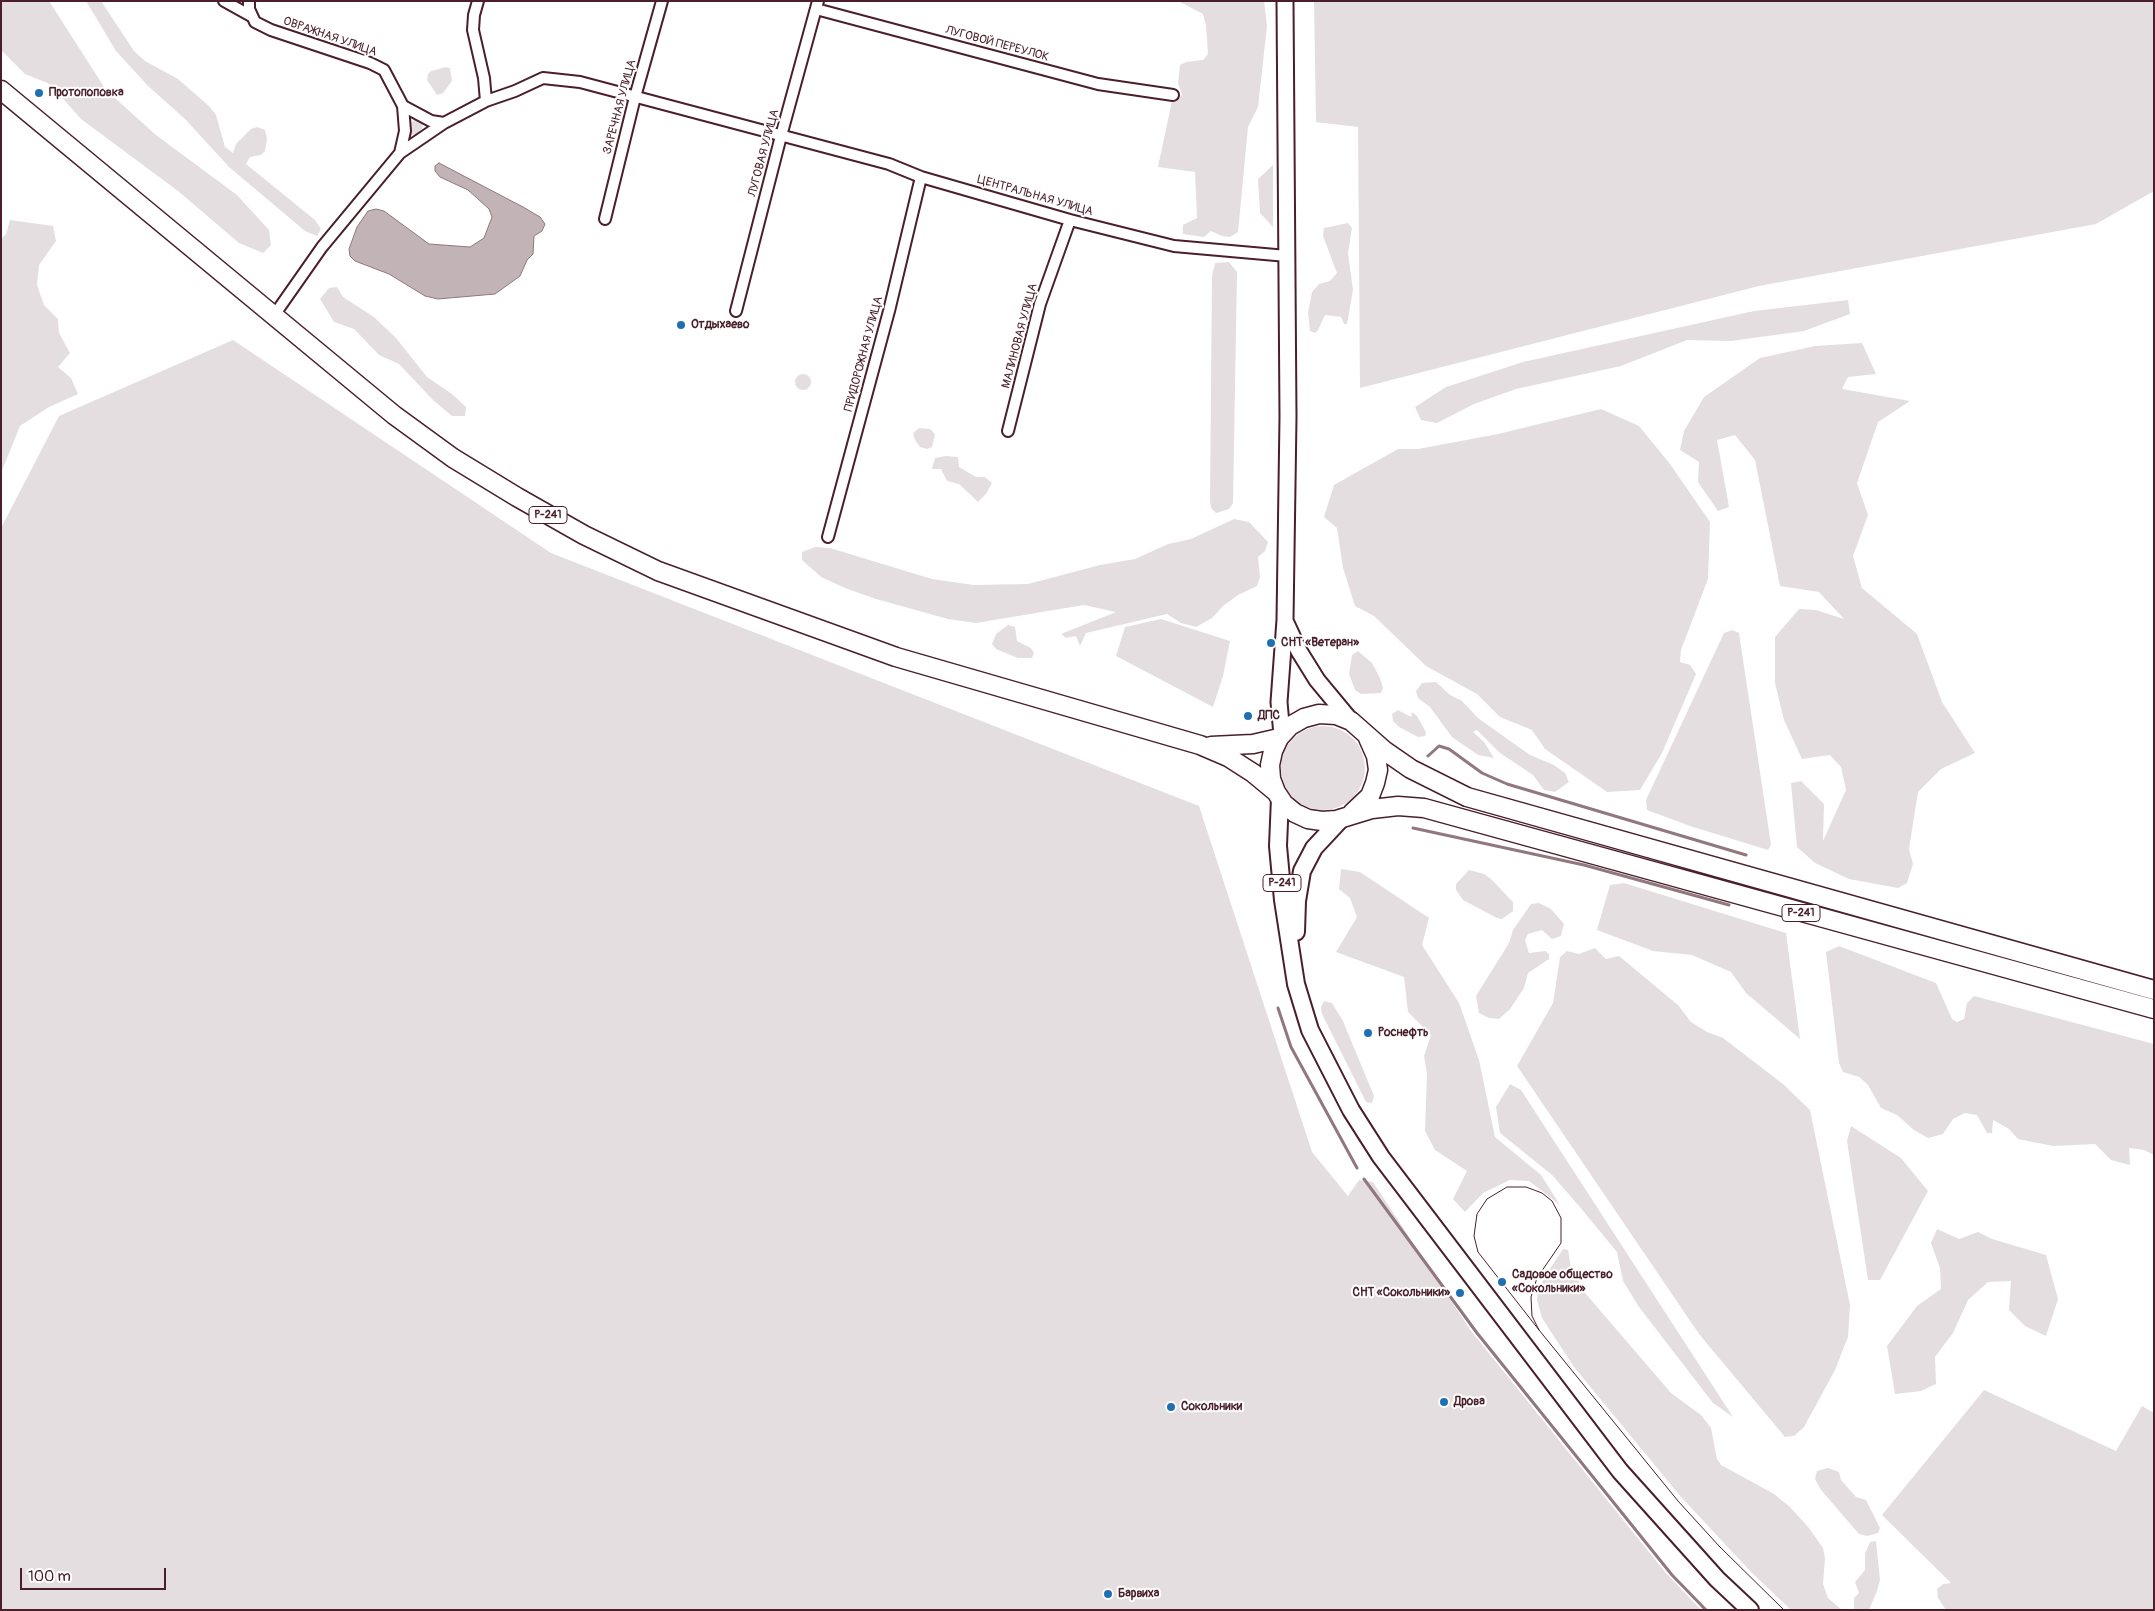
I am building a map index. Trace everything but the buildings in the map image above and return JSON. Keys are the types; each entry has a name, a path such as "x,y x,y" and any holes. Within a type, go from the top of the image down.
{"highway":[{"name":"Р-241","path":"1,90 275,314 347,377 452,458 575,530 658,571 896,657 1200,745 1228,757 1253,773 1295,813 1308,819 1322,822 1372,809 1398,806 1424,808 2154,1010"},
{"name":"Р-241","path":"1200,745 1227,747 1253,744 1280,737 1290,726 1304,718 1320,714 1336,715 1357,726 1385,751 1438,785 1490,805 2154,990"},
{"path":"1346,817 1361,807 1370,796 1377,776 1376,756 1371,742 1357,726"},
{"path":"1278,795 1271,779 1270,765 1273,751 1280,737"}],"main road":[{"path":"1280,737 1280,702 1286,620 1287,256 1285,1"},
{"path":"1286,620 1299,651 1317,680 1357,726"},
{"name":"Р-241","path":"1278,795 1278,846 1293,967"},
{"name":"Р-241","path":"1293,967 1297,901 1302,871 1314,848 1346,817"},
{"path":"1293,967 1310,1030 1352,1110 1381,1157 1500,1316 1620,1470 1672,1532 1750,1610"}],"street":[{"name":"ОВРАЖНАЯ УЛИЦА","path":"224,1 250,9 255,22 271,30 370,63 384,70 403,106 405,131 400,153"},
{"path":"478,1 474,15 473,30 484,78 486,101"},
{"name":"ЗАРЕЧНАЯ УЛИЦА","path":"605,219 635,97 662,1"},
{"name":"ЛУГОВОЙ ПЕРЕУЛОК","path":"817,5 1098,84 1174,95"},
{"name":"ЛУГОВАЯ УЛИЦА","path":"736,311 817,5"},
{"name":"ЦЕНТРАЛЬНАЯ УЛИЦА","path":"400,153 444,123 486,101 515,91 543,78 580,82 889,164 921,177 1070,220 1174,246 1287,256"},
{"path":"403,106 431,121 444,123"},
{"path":"275,314 322,247 400,153"},
{"name":"ПРИДОРОЖНАЯ УЛИЦА","path":"828,537 889,311 921,177"},
{"name":"МАЛИНОВАЯ УЛИЦА","path":"1008,431 1040,304 1070,220"}],"shaded area":[{"path":"1,1 49,1 106,90 156,135 237,195 269,230 271,245 263,253 239,243 178,191 81,119 50,84 25,74 1,50"},
{"path":"86,1 101,1 134,51 145,61 178,79 209,106 216,115 225,147 233,153 236,144 251,129 257,127 265,130 267,139 265,151 261,155 250,157 246,164 315,220 321,229 317,236 305,231 229,167 185,119 148,86 116,51"},
{"path":"1178,1 1264,1 1267,26 1258,107 1248,127 1238,232 1230,237 1211,231 1204,237 1183,234 1183,225 1197,218 1195,172 1158,167 1172,101 1182,95 1178,83 1180,65 1186,62 1203,60 1208,54 1206,25 1203,14"},
{"path":"1314,1 2154,1 2154,191 2096,224 1759,286 1360,388 1358,127 1316,122"},
{"path":"446,67 450,68 452,81 443,93 437,95 427,80 428,74 431,71"},
{"path":"417,118 423,122 422,129 416,134 409,136 409,124"},
{"path":"439,163 523,207 540,217 545,224 542,231 534,236 533,254 527,260 520,276 495,294 438,299 425,296 389,274 355,261 350,256 349,249 357,227 368,211 376,209 384,211 429,244 470,247 484,238 492,217 489,209 468,190 440,177 435,171 435,166"},
{"path":"1273,165 1273,227 1260,213 1258,179"},
{"path":"10,220 53,226 56,241 39,265 37,285 44,305 58,319 59,333 70,353 58,367 71,378 78,394 49,407 20,426 1,473 1,239 6,234"},
{"path":"1348,223 1352,228 1348,253 1353,290 1347,324 1344,324 1341,317 1325,315 1315,333 1310,331 1308,313 1312,292 1319,284 1330,281 1337,273 1323,236 1324,228"},
{"path":"1229,262 1237,272 1233,503 1229,509 1216,513 1211,508 1210,500 1212,276 1215,263"},
{"path":"337,287 343,297 374,317 396,338 427,377 452,394 466,407 465,416 452,416 433,400 399,364 379,355 354,329 334,322 320,299 329,288"},
{"path":"1848,300 1850,314 1804,331 1731,341 1687,340 1621,366 1516,389 1474,404 1437,423 1421,420 1415,407 1446,387 1523,362 1754,311"},
{"path":"233,340 551,553 1199,806 1312,1152 1348,1196 1359,1180 1373,1182 1471,1331 1665,1572 1701,1610 1,1610 1,528 59,416"},
{"path":"1862,343 1876,374 1848,377 1842,389 1910,401 1878,422 1857,483 1868,515 1853,556 1862,588 1917,634 1942,702 1975,753 1941,769 1918,792 1909,849 1913,864 1907,883 1898,888 1849,879 1815,863 1797,847 1791,783 1801,781 1824,804 1823,841 1846,790 1841,767 1830,755 1802,759 1784,720 1775,683 1775,637 1799,609 1816,610 1844,619 1819,592 1780,586 1755,460 1735,435 1717,440 1729,507 1718,511 1698,482 1699,462 1680,450 1684,431 1704,397 1760,358 1815,346"},
{"path":"803,374 811,382 803,390 795,382"},
{"path":"1601,409 1639,426 1670,464 1710,522 1708,579 1681,650 1680,662 1690,665 1696,674 1662,753 1640,790 1607,792 1545,749 1532,730 1500,717 1477,694 1426,666 1374,616 1355,606 1343,568 1337,528 1324,517 1334,485 1398,449 1418,449 1498,434"},
{"path":"919,428 930,429 935,434 932,447 927,449 920,447 915,440 913,433"},
{"path":"946,456 958,457 959,467 976,477 985,477 992,483 986,494 978,502 959,484 947,481 941,469 932,469 935,458"},
{"path":"1234,519 1249,522 1268,542 1265,551 1258,557 1260,577 1257,586 1238,595 1223,606 1212,618 1196,627 1181,623 1167,614 1086,633 1080,646 1076,636 1066,638 1061,634 1116,612 1084,605 976,623 948,619 876,599 845,588 821,577 802,560 802,552 815,547 830,548 932,579 974,585 1028,584 1100,565 1135,559 1168,544 1191,539"},
{"path":"1161,619 1230,641 1223,676 1213,707 1116,656 1125,627"},
{"path":"1008,625 1015,627 1017,641 1031,648 1034,653 1032,658 1018,658 996,649 992,644 996,634"},
{"path":"1732,630 1739,633 1771,845 1768,850 1690,826 1647,810 1646,800 1724,633"},
{"path":"1358,651 1372,663 1383,688 1381,693 1361,694 1355,690 1349,674 1352,655"},
{"path":"1436,682 1450,695 1462,701 1478,718 1530,755 1554,765 1565,773 1569,782 1555,792 1544,790 1533,775 1500,753 1477,730 1473,732 1484,742 1494,758 1478,755 1452,737 1430,707 1418,698 1416,691 1422,683"},
{"path":"1398,710 1411,717 1412,712 1417,716 1426,732 1425,736 1418,737 1399,727 1393,721 1392,714"},
{"path":"1323,726 1346,733 1358,745 1365,768 1358,791 1346,803 1323,810 1300,803 1288,791 1281,768 1288,745 1300,733"},
{"path":"1341,869 1360,872 1429,918 1422,945 1459,1003 1479,1060 1495,1137 1541,1175 1560,1205 1529,1181 1510,1180 1483,1193 1465,1212 1453,1199 1467,1171 1435,1150 1425,1131 1427,1074 1424,1056 1431,1035 1408,1012 1404,977 1336,952 1357,917 1350,898 1339,889"},
{"path":"1469,870 1484,874 1491,879 1513,902 1513,911 1502,919 1497,918 1463,900 1456,890 1456,884"},
{"path":"1624,883 1786,933 1800,1039 1746,993 1731,972 1692,955 1653,951 1597,930 1610,885"},
{"path":"1539,903 1551,909 1564,924 1561,936 1552,939 1542,930 1528,934 1525,940 1529,953 1545,951 1549,954 1549,959 1528,973 1524,988 1510,1009 1499,1019 1489,1018 1479,1013 1476,996 1509,943 1513,930 1531,904"},
{"path":"1839,946 1936,983 1952,1019 1957,1022 1964,1019 1967,1003 1974,996 2154,1044 2154,1155 2144,1150 2129,1148 2130,1165 2111,1160 2095,1144 2053,1146 2018,1139 2009,1129 1993,1120 1992,1133 1987,1133 1977,1115 1965,1113 1953,1119 1943,1134 1928,1138 1914,1130 1897,1115 1881,1108 1868,1085 1859,1077 1843,1072 1839,1063 1826,952"},
{"path":"1595,948 1606,959 1619,956 1678,1005 1691,1022 1707,1032 1723,1038 1783,1084 1810,1110 1850,1305 1848,1337 1835,1370 1804,1427 1794,1436 1785,1437 1699,1334 1517,1066 1553,1003 1560,957 1567,951 1579,954"},
{"path":"1324,1001 1332,1003 1343,1021 1374,1096 1372,1103 1366,1102 1322,1014 1321,1007"},
{"path":"1510,1084 1521,1090 1733,1417 1713,1403 1639,1307 1623,1281 1617,1252 1552,1175 1500,1133 1496,1107"},
{"path":"1851,1126 1901,1158 1928,1191 1880,1280 1868,1280 1847,1141"},
{"path":"1937,1229 1959,1239 1978,1232 1992,1239 2046,1255 2058,1299 2046,1336 2025,1326 2009,1310 2011,1281 1988,1282 1968,1300 1953,1333 1935,1357 1936,1384 1921,1391 1895,1394 1887,1346 1917,1306 1941,1289 1940,1268 1931,1243"},
{"path":"1563,1249 1568,1250 1571,1268 1586,1294 1671,1393 1701,1415 1711,1428 1717,1459 1721,1465 1774,1494 1790,1507 1809,1528 1823,1548 1825,1558 1823,1584 1828,1598 1842,1610 1791,1610 1751,1572 1681,1497 1574,1367 1542,1318 1537,1300 1538,1291 1544,1278"},
{"path":"1984,1390 2116,1451 2142,1406 2154,1413 2154,1610 1946,1610 1938,1598 1937,1589 1943,1584 1951,1583 1882,1515"},
{"path":"1828,1468 1839,1472 1841,1480 1856,1497 1866,1500 1880,1528 1878,1533 1867,1536 1859,1534 1821,1490 1815,1479 1817,1471"},
{"path":"1876,1541 1880,1580 1877,1591 1869,1610 1854,1610 1854,1598 1859,1593 1855,1582 1865,1570 1865,1554 1870,1542"}],"waterway":[{"path":"1428,756 1439,746 1449,749 1482,773 1507,784 1746,855"},
{"path":"1413,828 1584,865 1729,905"},
{"path":"1278,1008 1291,1047 1357,1168"},
{"path":"1364,1179 1477,1333 1672,1575 1706,1610"}],"tram line":[{"path":"1539,1330 1532,1316 1531,1297 1537,1278 1561,1243 1561,1218 1552,1201 1542,1193 1526,1187 1507,1187 1487,1199 1477,1214 1474,1236 1478,1252 1539,1330 1678,1501 1719,1546 1784,1610"}],"place":[{"name":"Протопоповка","path":"39,93"},
{"name":"Отдыхаево","path":"681,325"},
{"name":"СНТ «Ветеран»","path":"1271,643"},
{"name":"ДПС","path":"1248,716"},
{"name":"Роснефть","path":"1368,1033"},
{"name":"Садовое общество «Сокольники»","path":"1502,1282"},
{"name":"СНТ «Сокольники»","path":"1460,1293"},
{"name":"Дрова","path":"1444,1402"},
{"name":"Сокольники","path":"1171,1407"},
{"name":"Барвиха","path":"1108,1594"}]}
